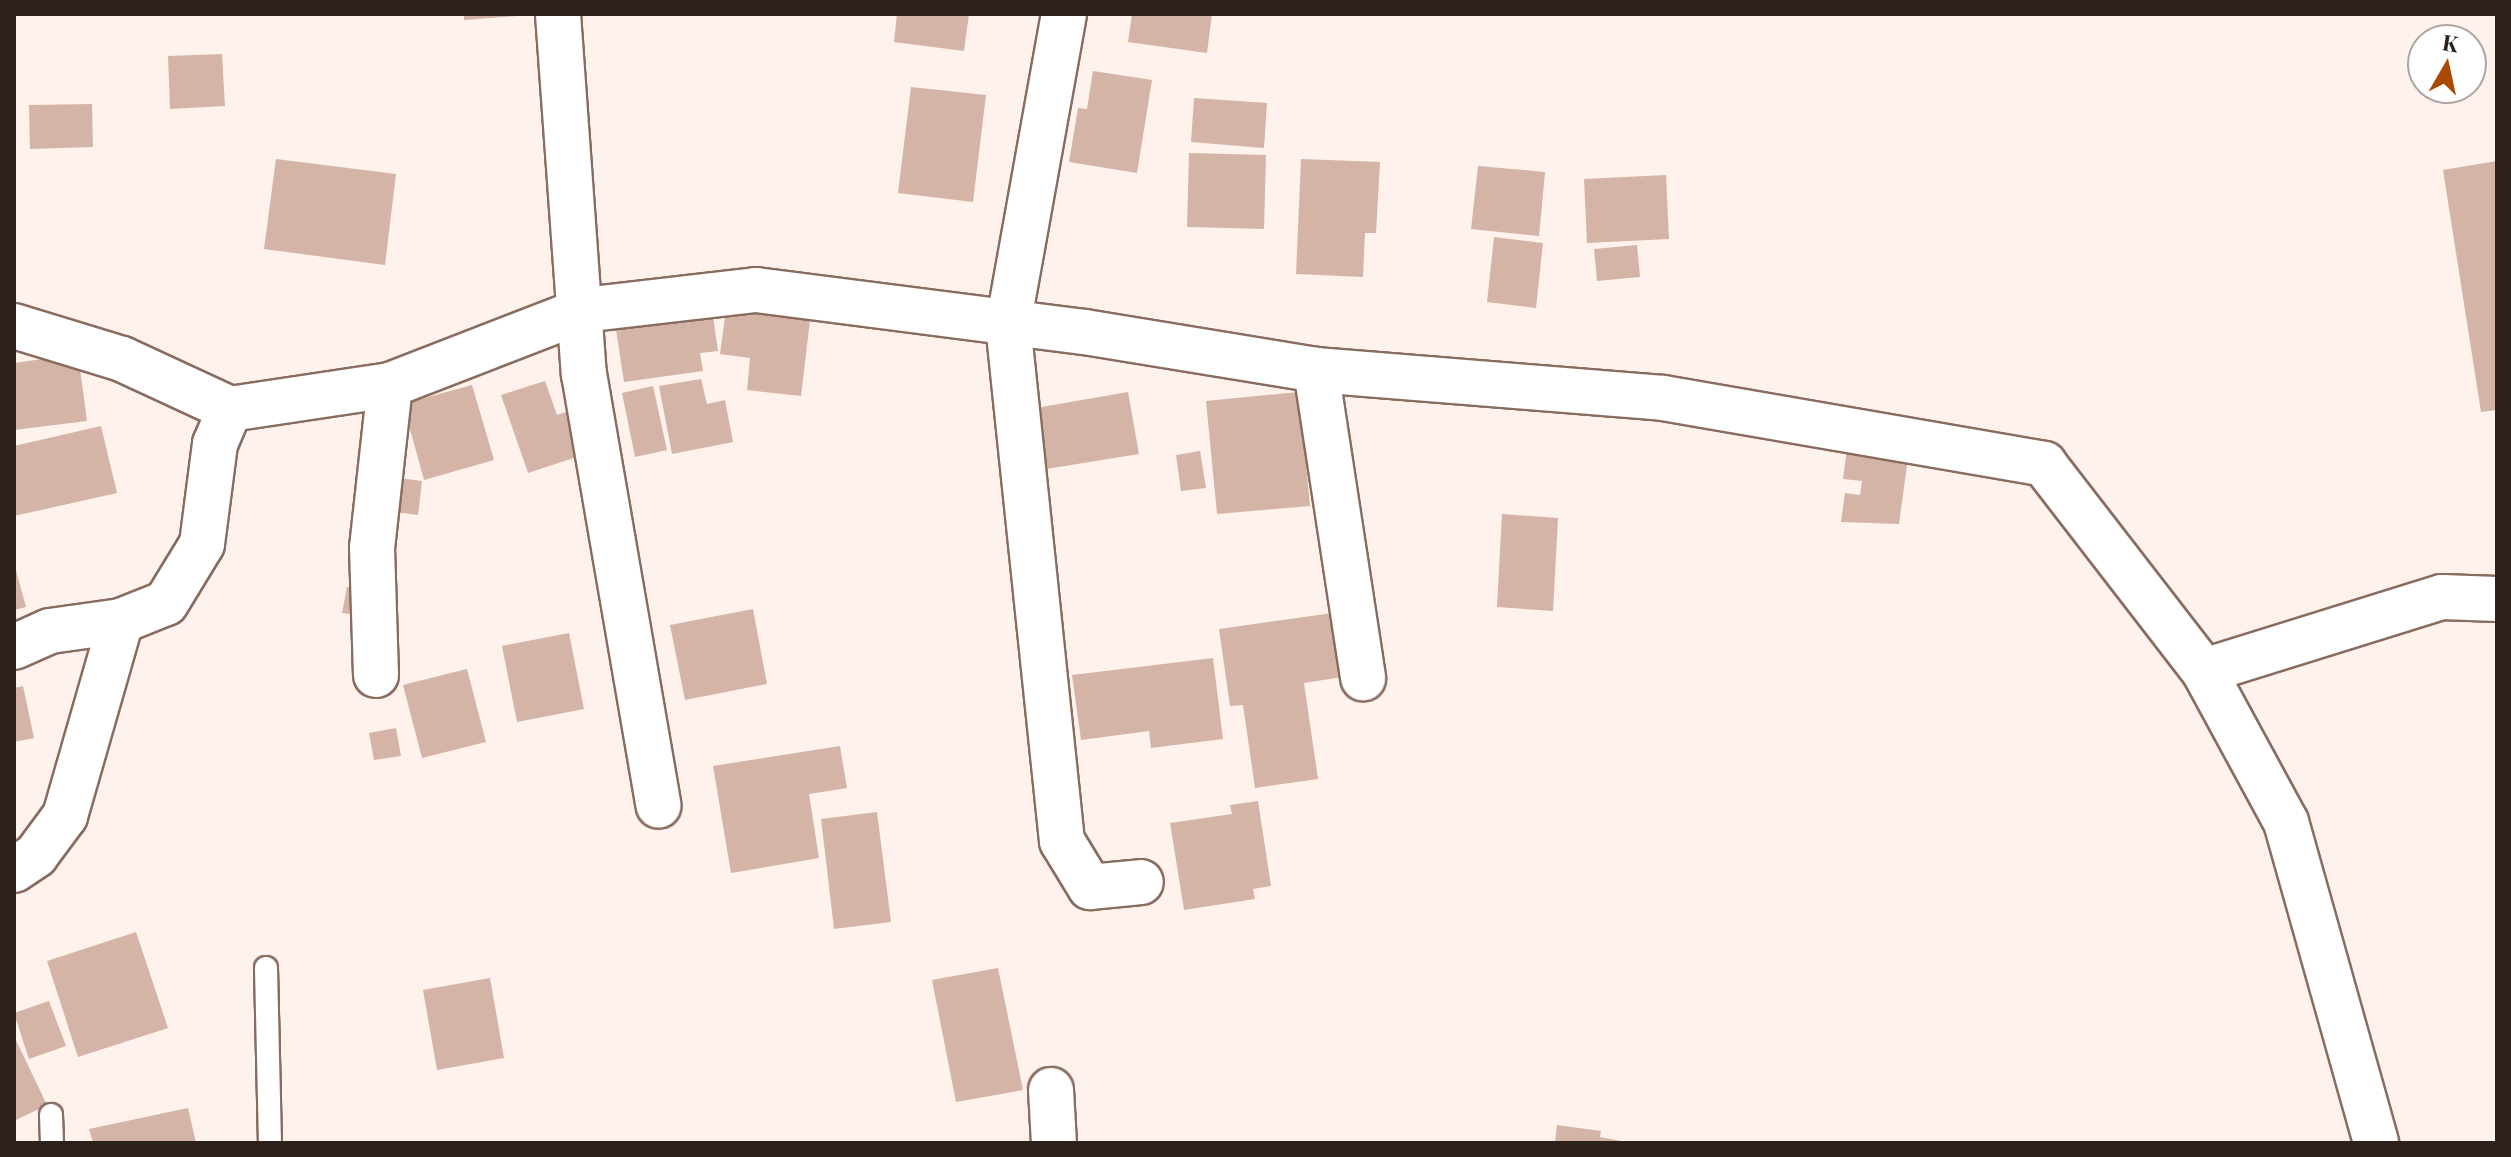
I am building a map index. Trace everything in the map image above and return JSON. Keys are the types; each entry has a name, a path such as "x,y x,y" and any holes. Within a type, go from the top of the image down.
{"street":[{"path":"558,14 583,310 584,374 659,806"},
{"path":"1064,14 1008,324 1062,841 1090,887 1141,882"},
{"path":"14,326 122,359 230,409 390,385 583,310 756,290 1316,370 1663,398 2044,464 2204,671 2286,822 2376,1143"},
{"path":"1316,370 1363,678"},
{"path":"376,675 372,548 390,385"},
{"path":"14,647 50,631 121,621 166,603 202,544 215,444 230,409"},
{"path":"2204,671 2442,597 2497,599"},
{"path":"14,870 36,855 65,816 121,621"},
{"path":"1051,1090 1054,1143"}],"lane":[{"path":"266,968 270,1143"},
{"path":"51,1115 52,1143"}],"building":[{"path":"464,14 517,14 517,16 464,20"},
{"path":"897,14 969,14 964,51 894,42"},
{"path":"1132,14 1212,14 1207,53 1128,42"},
{"path":"222,54 225,106 170,109 168,56"},
{"path":"1093,71 1152,80 1137,173 1069,162 1078,108 1087,109"},
{"path":"911,87 986,95 973,202 898,193"},
{"path":"1194,98 1267,103 1264,148 1191,142"},
{"path":"92,104 93,147 30,149 29,105"},
{"path":"1189,153 1266,155 1264,229 1187,227"},
{"path":"276,159 396,174 385,265 264,249"},
{"path":"1301,159 1380,162 1376,233 1365,233 1363,277 1296,274"},
{"path":"2497,161 2497,410 2481,412 2443,170"},
{"path":"1478,166 1545,172 1539,236 1471,229"},
{"path":"1666,175 1669,239 1587,243 1584,179"},
{"path":"1494,237 1543,243 1536,308 1487,302"},
{"path":"1637,245 1640,277 1597,281 1594,249"},
{"path":"727,302 811,312 801,396 747,390 750,358 720,354"},
{"path":"712,309 718,351 700,353 703,371 624,382 615,323"},
{"path":"78,354 87,421 14,430 14,363"},
{"path":"701,379 707,404 725,400 733,442 672,454 659,386"},
{"path":"545,381 557,415 574,409 589,453 528,473 501,395"},
{"path":"472,385 494,460 424,480 403,404"},
{"path":"653,386 667,450 635,457 622,393"},
{"path":"1128,392 1139,454 1040,470 1030,409"},
{"path":"1299,392 1310,506 1217,514 1206,401"},
{"path":"101,426 117,493 14,516 14,446"},
{"path":"1847,449 1908,458 1899,524 1841,522 1845,493 1860,495 1862,481 1843,479"},
{"path":"1200,451 1206,488 1181,491 1176,455"},
{"path":"399,478 422,481 418,515 394,512"},
{"path":"1502,514 1558,518 1553,611 1497,607"},
{"path":"14,563 26,607 14,610"},
{"path":"347,587 366,591 362,616 342,613"},
{"path":"753,609 767,684 685,700 670,625"},
{"path":"1333,613 1342,677 1304,683 1318,779 1255,788 1243,705 1230,706 1219,629"},
{"path":"569,633 584,709 517,722 502,646"},
{"path":"1213,658 1223,739 1151,748 1149,731 1081,740 1072,675"},
{"path":"467,669 486,742 422,758 403,685"},
{"path":"23,686 34,738 14,742 14,688"},
{"path":"396,728 401,756 374,760 369,733"},
{"path":"840,746 847,788 809,794 819,858 731,873 713,766"},
{"path":"1258,801 1271,886 1253,889 1255,899 1184,910 1170,823 1232,814 1230,805"},
{"path":"877,812 891,922 834,929 821,819"},
{"path":"136,932 168,1028 78,1057 47,961"},
{"path":"998,968 1023,1090 956,1102 932,980"},
{"path":"490,978 504,1058 437,1070 423,990"},
{"path":"49,1001 66,1046 29,1059 14,1013"},
{"path":"14,1036 47,1105 14,1121"},
{"path":"188,1108 196,1143 93,1143 89,1129"},
{"path":"1557,1125 1601,1131 1600,1137 1632,1143 1555,1143"}]}
